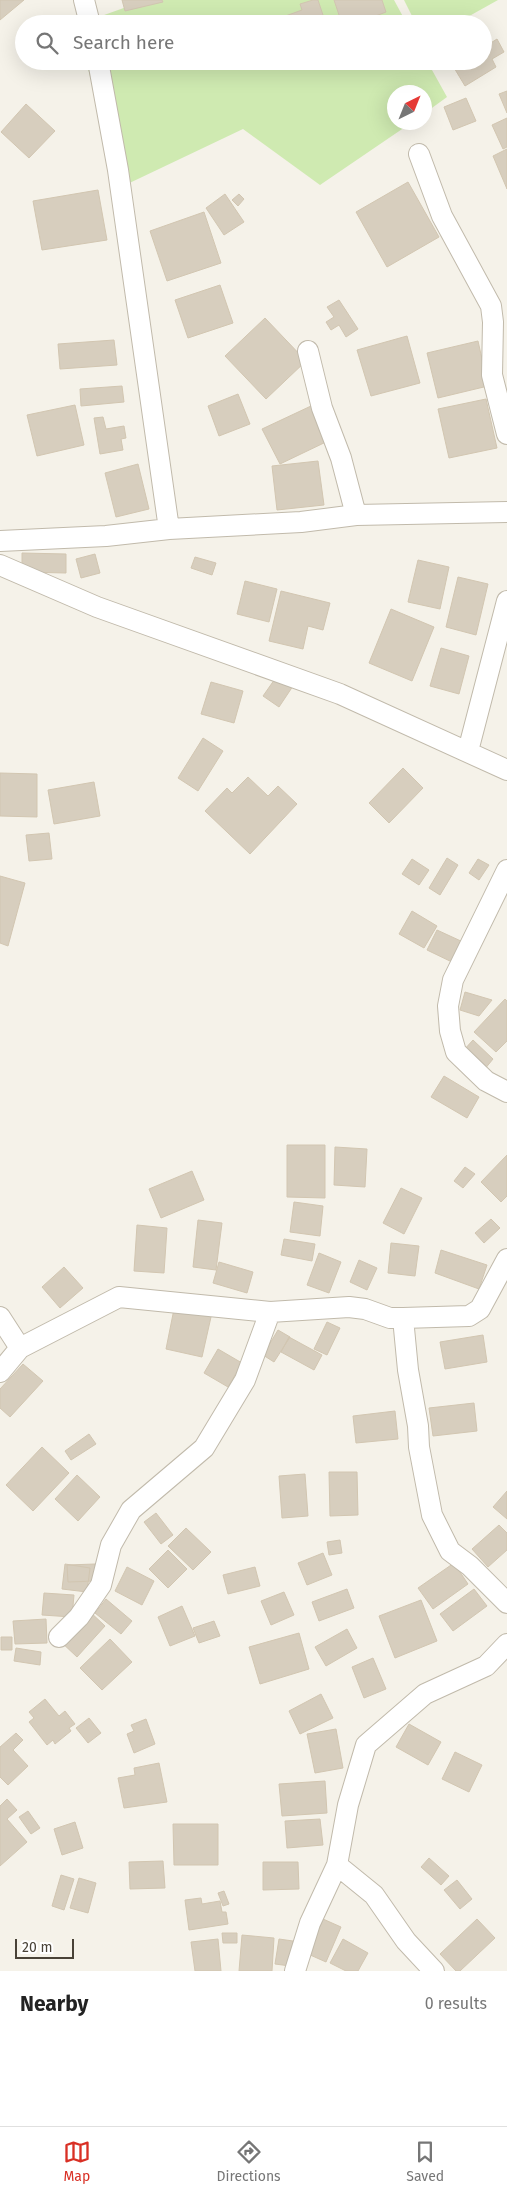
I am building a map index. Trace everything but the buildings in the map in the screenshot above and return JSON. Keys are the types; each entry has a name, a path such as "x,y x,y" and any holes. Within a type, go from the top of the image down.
{"street":[{"path":"84,0 88,15"},
{"path":"100,70 118,170 168,529"},
{"path":"419,154 442,216 491,306 493,322 492,375 507,434"},
{"path":"308,351 322,408 341,458 356,515"},
{"path":"0,542 106,536 168,529 301,522 356,515 507,512"},
{"path":"0,565 97,607 340,694 507,770"},
{"path":"468,751 507,601"},
{"path":"507,870 471,939 453,980 448,1006 450,1031 456,1052 486,1081 507,1092"},
{"path":"0,1372 20,1348 119,1296 270,1312 349,1307 365,1309 390,1318 469,1316 480,1309 507,1258"},
{"path":"59,1637 79,1617 101,1584 111,1545 131,1510 204,1448 245,1380 270,1312"},
{"path":"0,1317 20,1348"},
{"path":"404,1318 408,1370 418,1426 419,1447 432,1514 450,1551 470,1566 507,1603"},
{"path":"295,1971 310,1923 337,1865 348,1805 366,1745 425,1694 486,1666 507,1644"},
{"path":"337,1865 374,1895 406,1941 434,1971"}],"green space":[{"path":"146,0 394,0 402,15 104,15"},
{"path":"404,0 498,0 471,15 412,15"},
{"path":"88,70 432,70 447,97 432,108 432,85 387,85 387,130 401,130 320,185 243,129 119,188"}]}
